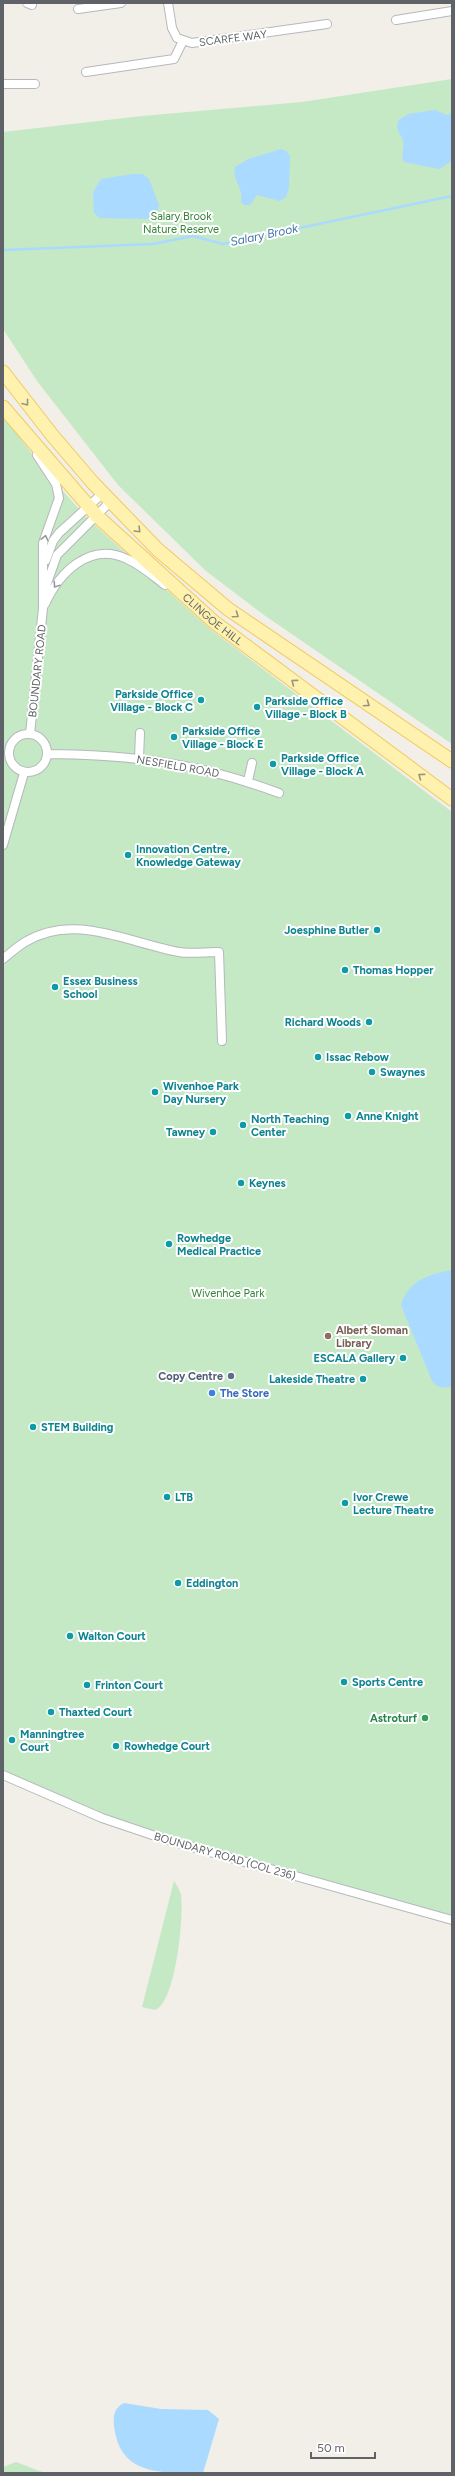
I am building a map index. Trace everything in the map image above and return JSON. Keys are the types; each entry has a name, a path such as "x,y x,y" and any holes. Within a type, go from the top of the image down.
{"main road":[{"name":"CLINGOE HILL","path":"3,372 52,435 106,498 158,550 228,609 452,761"},
{"name":"CLINGOE HILL","path":"3,407 92,511 214,622 452,800"}],"street":[{"path":"78,9 121,3"},
{"name":"SCARFE WAY","path":"168,3 172,28 177,38 192,43 327,24"},
{"path":"396,20 452,11"},
{"path":"86,72 164,62 174,59 183,41"},
{"path":"3,84 35,84"},
{"name":"BOUNDARY ROAD","path":"19,427 59,491 57,506 44,543 42,576 44,593 43,608 30,734"},
{"name":"BOUNDARY ROAD","path":"42,576 53,541 92,511 106,498"},
{"name":"BOUNDARY ROAD","path":"44,593 57,555 92,511 106,498"},
{"name":"BOUNDARY ROAD","path":"43,608 54,586 69,568 86,558 108,554 119,556 135,563 214,622"},
{"path":"139,758 140,733"},
{"path":"30,734 43,741 48,754 40,768 24,773 13,765 6,754 13,742 21,736 30,734"},
{"name":"NESFIELD ROAD","path":"48,754 139,758 203,768 248,781 279,793"},
{"path":"248,781 252,763"},
{"path":"3,845 24,773"},
{"path":"3,959 26,942 49,932 72,927 113,934 181,952 218,952 222,1041"},
{"name":"BOUNDARY ROAD (COL 236)","path":"3,1775 102,1818 167,1840 452,1920"}],"green space":[{"name":"Salary Brook Nature Reserve","path":"452,79 452,744 264,615 206,571 118,485 37,381 3,329 3,132 142,116 302,102"},
{"name":"Wivenhoe Park","path":"3,416 47,473 87,518 210,629 452,812 452,1920 167,1840 3,1775"},
{"path":"174,1881 181,1893 182,1905 180,1938 173,1976 168,1992 162,2004 155,2010 142,2007"},
{"path":"16,2462 45,2473 3,2473 3,2467"}],"water":[{"path":"435,110 447,115 452,113 452,161 439,169 404,162 402,156 403,141 397,126 399,120 408,114"},
{"path":"281,149 286,151 290,156 289,188 286,197 280,201 257,195 250,205 244,205 241,202 241,191 234,171 235,167 248,159"},
{"path":"142,174 149,179 159,205 156,214 146,219 100,218 94,213 93,192 101,179"},
{"path":"452,1270 452,1387 444,1387 436,1385 432,1380 401,1305 404,1297 414,1284 435,1274"},
{"path":"124,2403 161,2409 208,2410 219,2419 203,2473 172,2473 158,2471 145,2468 134,2463 125,2454 118,2442 114,2426 116,2410"}],"waterway":[{"name":"Salary Brook","path":"3,250 153,244 193,236 223,244 452,196"}],"place":[{"name":"Parkside Office Village - Block C","path":"201,700"},
{"name":"Parkside Office Village - Block B","path":"257,707"},
{"name":"Parkside Office Village - Block E","path":"174,737"},
{"name":"Parkside Office Village - Block A","path":"273,764"},
{"name":"Innovation Centre, Knowledge Gateway","path":"128,855"},
{"name":"Joesphine Butler","path":"377,930"},
{"name":"Thomas Hopper","path":"345,970"},
{"name":"Essex Business School","path":"55,987"},
{"name":"Richard Woods","path":"369,1022"},
{"name":"Issac Rebow","path":"318,1057"},
{"name":"Swaynes","path":"372,1072"},
{"name":"Wivenhoe Park Day Nursery","path":"155,1092"},
{"name":"Anne Knight","path":"348,1116"},
{"name":"North Teaching Center","path":"243,1125"},
{"name":"Tawney","path":"213,1132"},
{"name":"Keynes","path":"241,1183"},
{"name":"Rowhedge Medical Practice","path":"169,1244"},
{"name":"Albert Sloman Library","path":"328,1336"},
{"name":"ESCALA Gallery","path":"403,1358"},
{"name":"Copy Centre","path":"231,1376"},
{"name":"Lakeside Theatre","path":"363,1379"},
{"name":"The Store","path":"212,1393"},
{"name":"STEM Building","path":"33,1427"},
{"name":"LTB","path":"167,1497"},
{"name":"Ivor Crewe Lecture Theatre","path":"345,1503"},
{"name":"Eddington","path":"178,1583"},
{"name":"Walton Court","path":"70,1636"},
{"name":"Sports Centre","path":"344,1682"},
{"name":"Frinton Court","path":"87,1685"},
{"name":"Thaxted Court","path":"51,1712"},
{"name":"Astroturf","path":"425,1718"},
{"name":"Manningtree Court","path":"12,1740"},
{"name":"Rowhedge Court","path":"116,1746"}]}
